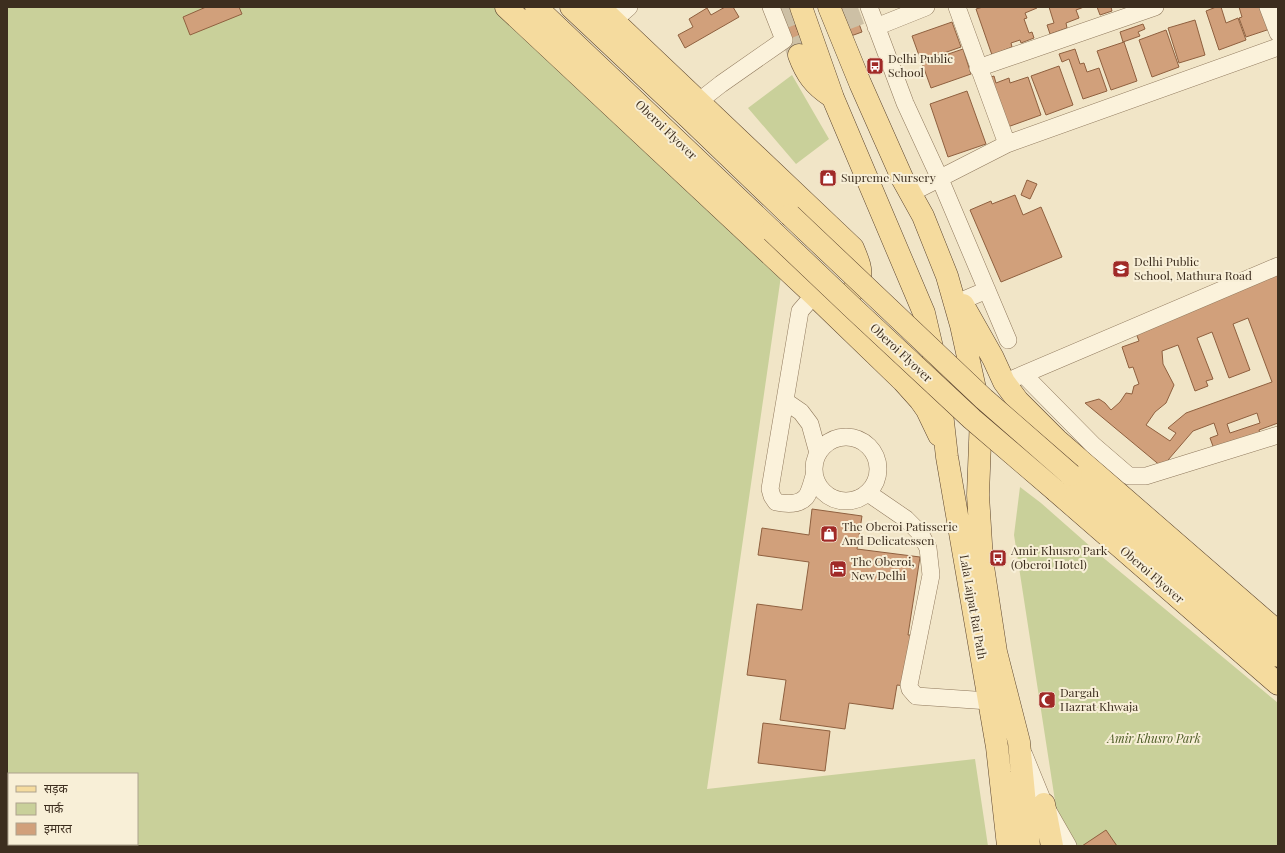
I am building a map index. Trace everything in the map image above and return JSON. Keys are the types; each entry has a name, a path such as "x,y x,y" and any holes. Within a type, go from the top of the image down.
{"main road":[{"path":"506,7 814,295 903,381 920,400 934,423 947,457"},
{"name":"Oberoi Flyover","path":"536,7 972,419 1278,684"},
{"name":"Oberoi Flyover","path":"570,7 689,118 984,399 1278,656"},
{"name":"Lala Lajpat Rai Path","path":"801,7 834,98 924,313 937,369 947,457 997,747 1010,835"},
{"path":"829,7 860,83 909,194 923,216 947,276 993,358 1014,379 1018,401 1057,440 1278,632"},
{"path":"614,12 698,102 853,248 857,258 860,275 849,295 838,300 827,299 814,295"},
{"path":"857,36 862,66 860,83"},
{"path":"799,55 805,70 818,88 834,98"},
{"name":"Lala Lajpat Rai Path","path":"947,276 961,325 981,416 978,495 982,560 996,652 1019,742 1010,835"},
{"path":"1044,804 1052,846"},
{"name":"Lala Lajpat Rai Path","path":"1010,835 1029,846"}],"street":[{"path":"698,102 784,40 771,7"},
{"path":"869,7 905,103 940,179 1008,340"},
{"path":"876,27 926,7"},
{"path":"957,7 1007,144"},
{"path":"978,68 1155,7"},
{"path":"1268,7 1278,32"},
{"path":"909,194 1007,144 1278,48"},
{"path":"1278,266 1014,379 1128,476 1146,476 1278,435"},
{"path":"961,301 987,290"},
{"path":"814,295 800,311 770,490 772,496 776,502 788,505 797,502 806,497 814,476"},
{"path":"784,401 801,412 810,424 818,453"},
{"path":"846,437 856,439 866,444 874,452 878,462 878,473 875,484 868,493 860,499 850,502 830,498 816,483 814,476 814,462 818,453 825,444 834,439 846,437"},
{"path":"868,493 906,518 920,533 928,548 931,575 909,685 910,690 916,696 989,701"},
{"path":"1019,742 1044,804 1068,846"}],"green space":[{"path":"7,7 494,7 782,269 707,789 975,759 988,846 7,846"},
{"path":"792,75 829,139 796,164 748,108"},
{"name":"Amir Khusro Park","path":"1020,487 1041,503 1100,555 1278,703 1278,846 1062,846 1014,535"}],"building":[{"path":"206,7 239,7 242,14 190,35 183,17"},
{"path":"725,7 733,7 739,17 685,48 678,35 693,27 689,19 707,8 711,15"},
{"path":"775,7 788,7 803,44 791,48"},
{"path":"837,7 853,7 862,32 848,37"},
{"path":"983,7 1036,7 1037,8 1025,13 1027,18 1024,19 1029,33 1032,32 1034,38 1021,43 1020,40 1011,43 1012,47 992,55 976,9"},
{"path":"1049,7 1084,7 1076,10 1079,18 1066,23 1067,28 1050,34 1047,25 1054,23"},
{"path":"1097,7 1111,7 1112,11 1100,15"},
{"path":"1216,7 1221,7 1226,23 1238,18 1246,40 1219,50 1206,11"},
{"path":"1239,7 1266,7 1273,28 1246,37 1239,18 1242,17"},
{"path":"1195,20 1205,55 1179,63 1168,28"},
{"path":"952,22 961,47 921,61 912,36"},
{"path":"1143,24 1145,29 1138,32 1140,36 1123,42 1120,32"},
{"path":"1166,30 1179,67 1152,77 1139,40"},
{"path":"1124,42 1137,81 1111,90 1097,51"},
{"path":"963,49 971,74 931,88 922,63"},
{"path":"1075,49 1080,64 1084,63 1087,72 1099,68 1107,91 1083,99 1069,59 1062,62 1059,54"},
{"path":"1059,66 1073,105 1046,115 1031,76"},
{"path":"994,76 996,83 1009,78 1010,83 1028,77 1041,115 1002,129 985,79"},
{"path":"967,91 986,144 948,157 930,104"},
{"path":"1027,180 1037,184 1030,199 1021,195"},
{"path":"1015,195 1023,215 1041,207 1062,257 1001,282 970,210 991,201 992,204"},
{"path":"1278,274 1278,423 1259,430 1260,433 1214,449 1210,438 1218,435 1214,423 1193,431 1162,467 1085,403 1099,399 1111,410 1120,402 1126,393 1132,394 1134,386 1139,384 1133,367 1129,368 1122,347 1139,341 1134,328","holes":["1248,318 1272,382 1186,413 1168,428 1176,433 1170,441 1146,425 1155,412 1166,403 1174,385 1163,364 1162,351 1178,345 1195,391 1208,386 1206,381 1213,379 1197,338 1212,332 1229,378 1250,370 1233,324","1257,413 1260,423 1230,433 1227,424"]},
{"path":"812,509 862,516 857,549 920,557 908,635 912,635 905,686 897,685 893,709 849,703 845,729 780,720 786,680 747,675 757,604 802,610 809,562 758,555 762,528 809,535"},
{"path":"763,723 830,731 825,771 758,763"},
{"path":"1106,830 1117,846 1082,846"}],"tunnel":[{"path":"780,7 799,55"},
{"path":"846,7 857,36"}],"place":[{"name":"Delhi Public School","path":"875,66"},
{"name":"Supreme Nursery","path":"828,178"},
{"name":"Delhi Public School, Mathura Road","path":"1121,269"},
{"name":"The Oberoi Patisserie And Delicatessen","path":"829,534"},
{"name":"Amir Khusro Park (Oberoi Hotel)","path":"998,558"},
{"name":"The Oberoi, New Delhi","path":"838,569"},
{"name":"Dargah Hazrat Khwaja","path":"1047,700"}]}
